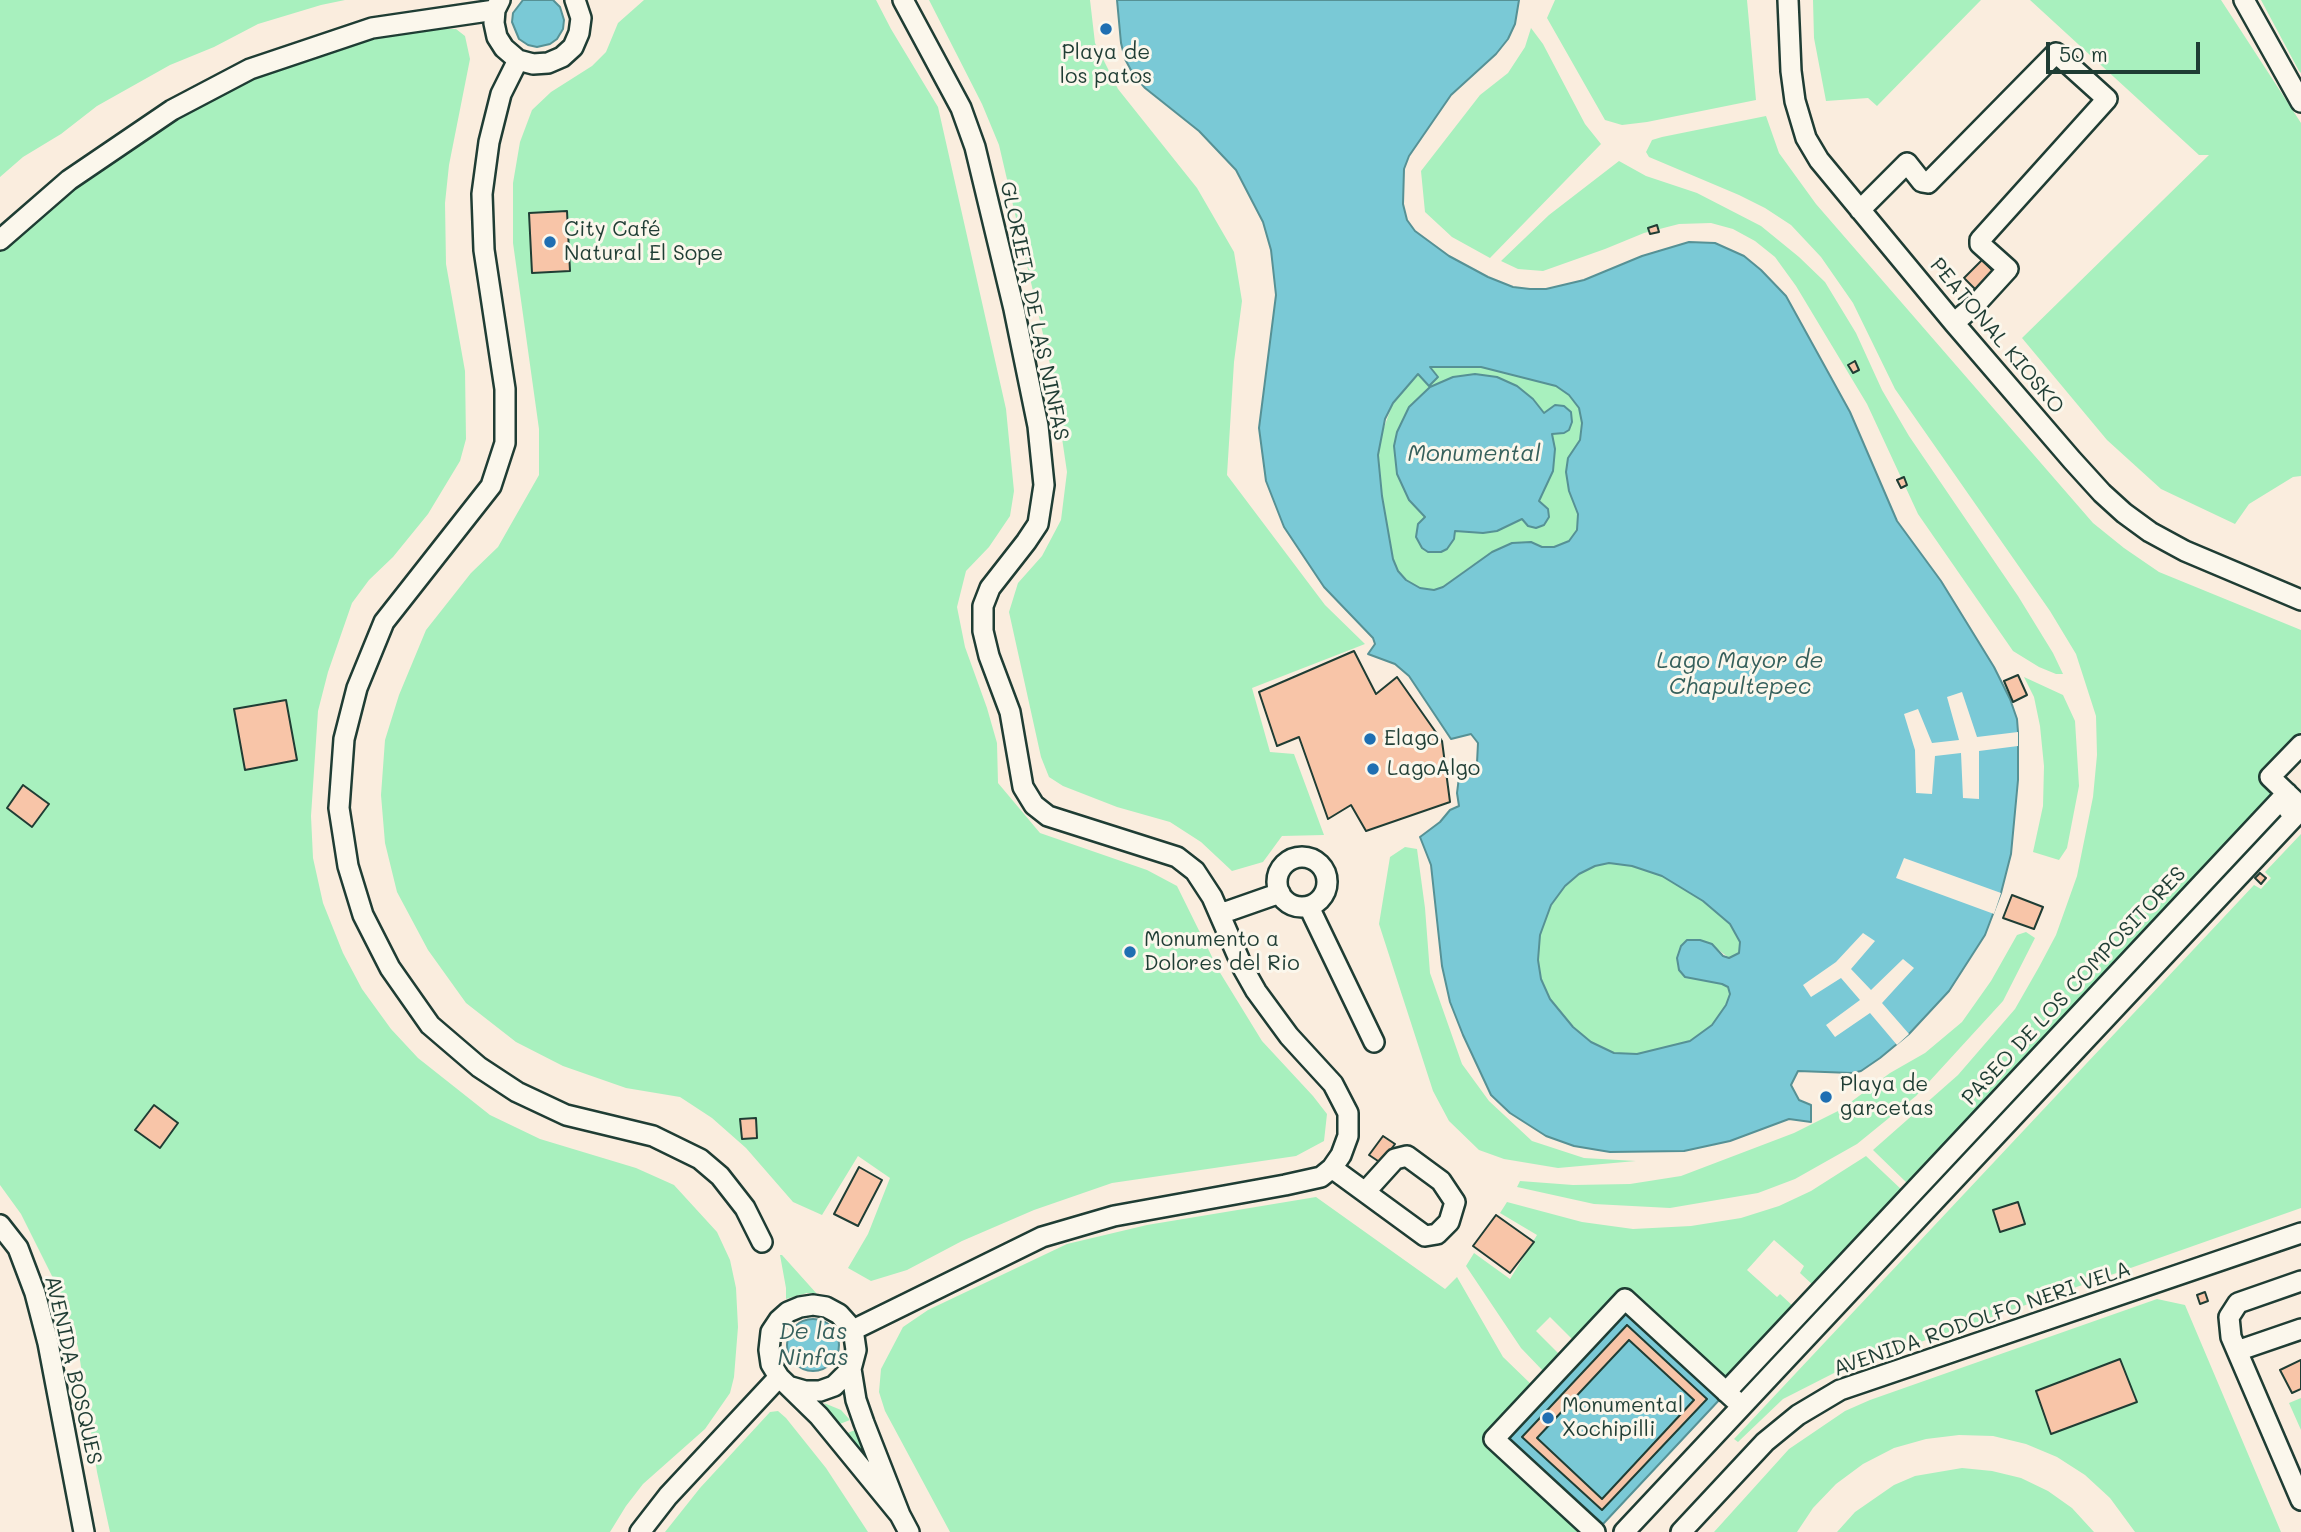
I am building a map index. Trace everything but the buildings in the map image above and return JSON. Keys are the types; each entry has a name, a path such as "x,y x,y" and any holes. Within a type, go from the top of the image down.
{"street":[{"name":"GLORIETA DE LAS NINFAS","path":"903,0 961,108 975,147 1014,309 1038,426 1044,485 1038,524 990,588 984,606 983,631 1010,712 1023,787 1034,805 1048,816 1177,857 1195,871 1220,915 1256,991 1289,1036 1333,1084 1348,1113 1349,1136 1332,1168"},
{"name":"PEATONAL KIOSKO","path":"1788,0 1791,71 1795,101 1806,138 1819,160 1954,323 2072,460 2124,513 2185,551 2301,600"},
{"path":"2245,0 2301,102"},
{"path":"0,240 69,180 172,110 250,69 372,28 498,5 494,23 497,37 504,48 518,60 533,64 548,63 562,57 573,47 581,19 579,1"},
{"path":"1860,210 1907,163 1922,183 1928,183 2056,52 2107,99 1980,240 1980,244 2008,268 1985,295 1954,323"},
{"path":"518,60 501,94 489,142 482,194 484,250 505,389 505,443 491,486 384,622 357,688 344,739 339,808 348,866 363,915 390,968 430,1025 479,1067 517,1092 566,1115 653,1136 700,1159 720,1176 745,1208 762,1242"},
{"path":"1624,1532 2295,816 2288,809 2294,800 2270,777 2301,745"},
{"name":"PASEO DE LOS COMPOSITORES","path":"1726,1392 2294,800"},
{"path":"1298,855 1308,856 1319,861 1325,870 1328,885 1321,900 1309,907 1293,906 1280,893 1278,876 1289,859 1298,855"},
{"path":"1220,915 1280,893"},
{"path":"1309,907 1374,1042"},
{"path":"851,1331 1042,1237 1114,1216 1309,1180 1321,1177 1332,1168 1425,1236 1437,1234 1449,1222 1455,1202 1441,1181 1407,1156 1395,1159 1366,1191"},
{"name":"AVENIDA BOSQUES","path":"0,1225 18,1248 35,1293 84,1532"},
{"name":"AVENIDA RODOLFO NERI VELA","path":"1681,1532 1765,1442 1798,1415 1840,1390 2301,1233"},
{"path":"2301,1280 2238,1303 2229,1317 2231,1337 2301,1500"},
{"path":"1595,1532 1494,1439 1625,1298 1742,1406"},
{"path":"813,1305 826,1307 839,1314 851,1331 856,1350 851,1369 860,1412 905,1524 819,1416 771,1364 771,1332 788,1312 813,1305"},
{"path":"2237,1351 2301,1328"},
{"path":"785,1382 805,1391 820,1391 834,1386 851,1369"},
{"path":"639,1532 668,1496 785,1382"}],"green space":[{"path":"0,0 345,0 258,24 214,47 170,65 97,106 61,134 23,157 0,177"},
{"path":"644,0 876,0 938,107 1006,409 1014,491 1010,516 989,547 966,571 957,607 965,647 997,743 998,783 1040,833 1147,870 1177,886 1219,971 1262,1041 1327,1114 1324,1141 1296,1156 1112,1183 1034,1210 962,1241 907,1270 871,1281 848,1268 868,1234 890,1178 858,1156 822,1215 793,1202 746,1148 712,1118 680,1097 626,1088 563,1066 516,1042 466,1003 428,950 397,892 385,843 381,795 385,740 399,695 426,630 471,573 498,547 539,475 539,429 513,243 513,183 520,142 532,110 551,92 592,66 606,52 618,23"},
{"path":"929,0 1090,0 1095,43 1118,89 1197,188 1234,252 1242,301 1234,362 1227,475 1325,605 1365,644 1252,688 1270,752 1294,754 1324,835 1282,836 1263,862 1232,871 1201,842 1170,822 1117,807 1063,786 1049,777 1041,757 1009,612 1018,583 1042,556 1061,520 1067,472 1053,377 999,145 982,104"},
{"path":"1555,0 1747,0 1756,100 1647,122 1622,125 1605,120 1547,18"},
{"path":"1813,0 1981,0 1877,106 1868,98 1826,101 1814,38"},
{"path":"2030,0 2221,0 2301,123 2301,476 2293,477 2249,504 2235,524 2161,489 2107,440 2022,338 2209,155 2199,155"},
{"path":"2261,0 2301,0 2301,73 2299,71"},
{"path":"1531,28 1543,44 1585,124 1601,144 1490,258 1452,237 1425,212 1421,171 1480,95 1508,73 1525,47"},
{"path":"430,29 456,29 465,36 470,59 449,165 445,203 446,264 465,371 466,439 460,461 428,514 352,603 328,672 318,711 311,816 313,858 323,903 343,953 362,989 391,1029 418,1058 490,1115 540,1139 636,1168 674,1185 717,1232 730,1260 736,1288 738,1327 734,1377 730,1393 705,1429 643,1484 610,1532 110,1532 97,1472 78,1347 62,1296 21,1214 0,1185 0,247 82,177 149,132 237,85 316,53 365,39"},
{"path":"1766,116 1779,153 1816,204 2093,523 2159,572 2301,630 2301,732 2259,781 2275,794 1908,1184 1873,1150 1958,1075 2015,1009 2056,935 2077,876 2093,797 2097,755 2096,716 2076,654 2050,611 1895,389 1853,303 1821,257 1791,225 1765,208 1649,157 1646,152 1652,140 1662,137"},
{"path":"1619,161 1646,176 1697,193 1761,226 1825,282 1856,333 1882,390 1909,436 2018,596 2063,674 2039,667 2013,651 1918,514 1867,404 1796,286 1775,257 1755,241 1733,229 1711,223 1679,224 1644,233 1543,271 1518,269 1501,261 1549,215"},
{"name":"Monumental","path":"1429,367 1481,367 1556,386 1569,395 1579,408 1582,423 1580,440 1568,458 1566,472 1569,491 1578,513 1577,530 1569,541 1554,547 1542,547 1530,542 1471,566 1443,587 1434,590 1420,588 1406,580 1398,571 1393,559 1379,475 1380,438 1393,403 1405,386 1418,374 1428,385"},
{"path":"2024,677 2063,695 2075,721 2079,786 2067,848 2059,860 2033,852 2043,806 2044,766 2034,697"},
{"path":"2301,834 2301,1208 1838,1371 1783,1399 1738,1442 1734,1439 2254,885 2261,889 2271,878 2265,872"},
{"path":"1405,847 1417,849 1430,973 1462,1064 1489,1101 1532,1141 1584,1158 1636,1161 1558,1168 1504,1159 1479,1150 1449,1121 1433,1091 1379,924 1390,857"},
{"path":"1609,863 1632,866 1662,876 1703,901 1730,924 1740,942 1739,953 1729,958 1711,944 1700,940 1695,980 1711,980 1722,984 1728,987 1730,994 1713,1025 1690,1041 1637,1054 1614,1053 1591,1042 1573,1027 1550,999 1541,979 1538,960 1540,935 1551,905 1565,886 1579,874"},
{"path":"2026,932 2035,938 2003,1001 1916,1096 1857,1144 1795,1179 1758,1193 1670,1208 1594,1204 1517,1187 1520,1181 1573,1185 1630,1184 1681,1176 1794,1133 1840,1110 1890,1073 1925,1053 1962,1022 1991,981 2017,935"},
{"path":"1866,1156 1903,1191 1814,1286 1800,1273 1804,1266 1774,1240 1747,1270 1777,1297 1780,1294 1794,1307 1726,1380 1626,1288 1574,1341 1550,1317 1536,1331 1561,1356 1545,1373 1521,1348 1466,1266 1474,1253 1510,1279 1537,1235 1500,1213 1507,1202 1582,1222 1633,1229 1691,1226 1741,1218 1779,1206 1811,1191"},
{"path":"1316,1197 1445,1289 1457,1277 1503,1357 1534,1387 1484,1442 1581,1532 950,1532 885,1411 879,1392 881,1369 903,1327 928,1310 1067,1244 1147,1225"},
{"path":"780,1255 817,1294 807,1293 786,1299"},
{"path":"2157,1299 2185,1305 2281,1532 2135,1532 2110,1498 2085,1475 2057,1457 2026,1444 1993,1436 1959,1435 1926,1439 1894,1448 1863,1464 1836,1484 1813,1508 1797,1532 1714,1532 1789,1449 1845,1411"},
{"path":"2301,1398 2301,1430 2289,1403"},
{"path":"824,1403 841,1410 850,1420 837,1425"},
{"path":"778,1411 826,1468 868,1532 665,1532 700,1488 770,1412"},
{"path":"855,1430 873,1465 873,1467 845,1434"},
{"path":"1962,1468 2021,1478 2048,1491 2072,1508 2094,1532 1837,1532 1855,1512 1894,1485 1915,1476"}],"water":[{"path":"523,0 553,0 560,7 564,20 563,29 557,39 537,47 519,39 512,22 513,13"},
{"name":"Lago Mayor de Chapultepec","path":"1117,0 1519,0 1515,24 1508,39 1496,54 1451,95 1409,156 1404,169 1403,204 1407,220 1415,231 1449,256 1488,277 1513,287 1530,289 1546,289 1584,280 1642,256 1689,242 1715,243 1744,256 1786,296 1850,412 1897,521 1941,581 1994,667 2010,699 2018,732 2018,780 2011,854 2001,893 1985,935 1949,991 1909,1034 1880,1058 1861,1071 1852,1073 1798,1071 1791,1085 1799,1100 1811,1105 1811,1122 1789,1119 1730,1141 1684,1151 1610,1152 1574,1146 1546,1136 1510,1113 1491,1095 1450,1002 1442,966 1431,865 1420,837 1440,822 1450,810 1459,806 1459,777 1477,763 1478,743 1471,734 1451,739 1409,676 1395,664 1368,654 1375,644 1373,638 1324,587 1284,527 1266,481 1259,428 1276,295 1271,250 1263,222 1236,170 1199,131 1145,88 1125,59","holes":["1430,367 1481,367 1556,386 1569,395 1579,408 1582,423 1580,440 1568,458 1566,472 1569,491 1578,514 1577,530 1569,541 1554,547 1542,547 1531,542 1512,543 1492,552 1443,587 1434,590 1420,588 1406,580 1393,559 1378,455 1385,419 1393,403 1418,374 1429,386 1438,377","1609,863 1632,866 1662,876 1703,901 1730,924 1740,942 1739,953 1729,958 1723,956 1712,944 1700,940 1687,940 1681,946 1677,958 1679,970 1685,977 1722,984 1728,987 1730,994 1712,1025 1690,1041 1637,1054 1614,1053 1591,1042 1573,1027 1550,999 1541,979 1538,960 1540,935 1551,905 1565,886 1579,874"]},
{"name":"Monumental","path":"1475,374 1497,377 1517,386 1533,399 1544,413 1555,405 1564,406 1571,412 1569,430 1552,434 1555,449 1553,471 1539,501 1548,509 1549,517 1544,525 1536,528 1528,526 1522,519 1497,531 1455,531 1454,539 1447,549 1428,552 1422,548 1416,537 1418,524 1425,517 1409,500 1397,474 1394,446 1397,432 1409,407 1430,387 1453,377"},
{"path":"1626,1311 1721,1398 1603,1524 1508,1437"},
{"name":"De las Ninfas","path":"813,1319 832,1326 839,1345 832,1364 813,1371 794,1364 787,1345 794,1326"}],"pier":[{"path":"1962,692 1977,737 2018,732 2018,746 1979,751 1979,799 1963,798 1961,753 1935,756 1932,794 1916,793 1915,750 1904,714 1918,709 1932,743 1959,740 1947,697"},
{"path":"1904,858 2001,893 1994,914 1896,878"},
{"path":"1863,933 1875,941 1851,969 1871,990 1903,959 1914,968 1882,1003 1909,1034 1897,1045 1870,1013 1835,1037 1826,1025 1860,1000 1841,978 1811,997 1803,985 1836,962"}],"place":[{"name":"Playa de los patos","path":"1106,29"},
{"name":"City Café Natural El Sope","path":"550,242"},
{"name":"Elago","path":"1370,739"},
{"name":"LagoAlgo","path":"1373,769"},
{"name":"Monumento a Dolores del Rio","path":"1130,952"},
{"name":"Playa de garcetas","path":"1826,1097"},
{"name":"Monumental Xochipilli","path":"1548,1418"}]}
